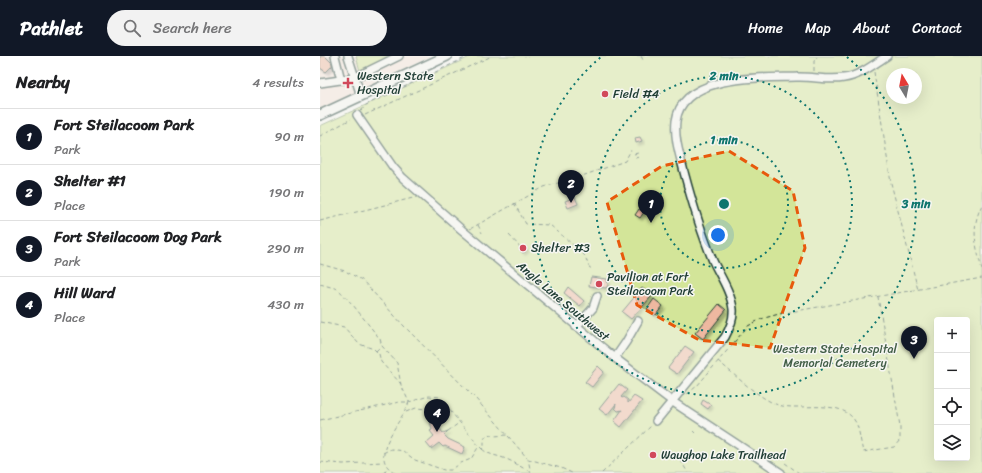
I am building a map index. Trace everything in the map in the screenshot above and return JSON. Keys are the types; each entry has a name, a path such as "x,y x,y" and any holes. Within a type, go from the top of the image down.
{"main road":[{"path":"320,115 447,56"}],"street":[{"path":"335,56 341,80"},
{"path":"348,56 361,96"},
{"path":"320,83 354,78 399,56"},
{"path":"656,421 674,402 725,337 731,325 733,314 730,299 700,226 678,150 676,126 677,116 681,107 695,91 722,82 797,76 838,79 847,78 870,67 887,56"},
{"name":"Angle Lane Southwest","path":"358,116 393,167 422,196 576,327 674,402 781,473"},
{"path":"576,327 593,308 597,296"},
{"path":"615,358 638,321"}],"path":[{"path":"358,116 366,105 469,56"},
{"path":"320,136 358,116 492,56"},
{"path":"641,56 644,62"},
{"path":"814,74 814,61 817,57"},
{"path":"870,67 875,75 878,108 892,183 918,290"},
{"path":"463,231 544,187 619,164 627,158 632,150"},
{"path":"634,154 638,153"},
{"path":"635,158 640,156"},
{"path":"320,221 422,196"},
{"path":"514,203 526,224 550,225 585,256 589,267 592,269"},
{"path":"982,205 974,225 976,248 982,270"},
{"path":"478,224 482,233"},
{"path":"509,235 521,248"},
{"path":"320,264 345,271 362,280 404,326 476,398 528,459 531,472"},
{"path":"683,397 697,386 748,326 761,319 780,314 982,278"},
{"path":"320,284 338,289 353,305 380,339 382,346 397,363 401,385 409,402 405,413 386,444 383,453 384,462 387,468 396,473"},
{"path":"718,361 760,395 777,405 794,407 830,407 845,413 857,425 863,452 894,447 900,440 900,426 878,297"},
{"path":"320,322 344,327 359,344 376,351 381,362 401,385"},
{"path":"376,351 382,346"},
{"path":"320,420 399,402 409,402 429,396 439,397 482,449 489,455 506,459 531,472"},
{"path":"405,413 416,408 427,409 430,420"},
{"path":"602,473 656,421"},
{"path":"448,431 460,422"},
{"path":"693,431 697,435"},
{"path":"482,449 488,434 494,436 507,435"},
{"path":"383,453 391,449 404,451 415,460 444,470 451,470 461,463 471,459 480,446"},
{"path":"676,454 688,473"},
{"path":"528,459 561,468 572,473"},
{"path":"320,462 343,464 384,462"},
{"path":"785,463 799,473"},
{"path":"384,473 387,468"}],"highlighted area":[{"path":"729,151 793,191 805,248 770,348 699,340 637,305 607,202 662,166"}],"shaded area":[{"name":"Western State Hospital","path":"320,56 432,56 320,109"}],"green space":[{"path":"356,56 392,56 360,71"},
{"name":"Western State Hospital Memorial Cemetery","path":"472,56 982,56 982,473 320,473 320,126"}],"building":[{"path":"320,56 325,56 332,63 332,66 326,72 320,68"},
{"path":"640,137 642,141 636,143 635,138"},
{"path":"575,197 578,204 568,208 565,201"},
{"path":"639,209 644,212 640,218 635,215"},
{"name":"Shelter #3","path":"523,246 527,249 523,253 519,249"},
{"name":"Pavilion at Fort Steilacoom Park","path":"591,277 607,279 608,285 606,288 589,286"},
{"path":"568,287 584,301 580,306 564,293"},
{"path":"642,288 652,296 631,319 622,312"},
{"path":"654,299 663,306 655,316 647,309"},
{"path":"719,304 726,310 703,339 695,333"},
{"path":"685,346 694,352 677,374 668,368"},
{"path":"598,366 604,372 592,387 585,382"},
{"path":"619,384 627,390 621,397 628,400 628,403 634,396 642,401 621,427 614,421 622,410 618,411 615,408 616,404 607,415 599,409"},
{"path":"703,400 711,405 708,409 701,404"},
{"path":"436,410 439,428 443,433 448,431 444,435 448,439 465,447 462,454 445,446 443,447 439,443 431,449 426,443 434,436 430,431 432,430 428,411"}],"place":[{"name":"Western State Hospital","path":"348,83"},
{"name":"Field #4","path":"605,94"},
{"name":"Shelter #1","path":"571,203"},
{"name":"Fort Steilacoom Park","path":"651,223"},
{"name":"Shelter #3","path":"523,248"},
{"name":"Pavilion at Fort Steilacoom Park","path":"599,284"},
{"name":"Fort Steilacoom Dog Park","path":"914,359"},
{"name":"Hill Ward","path":"437,432"},
{"name":"Waughop Lake Trailhead","path":"653,455"}]}
